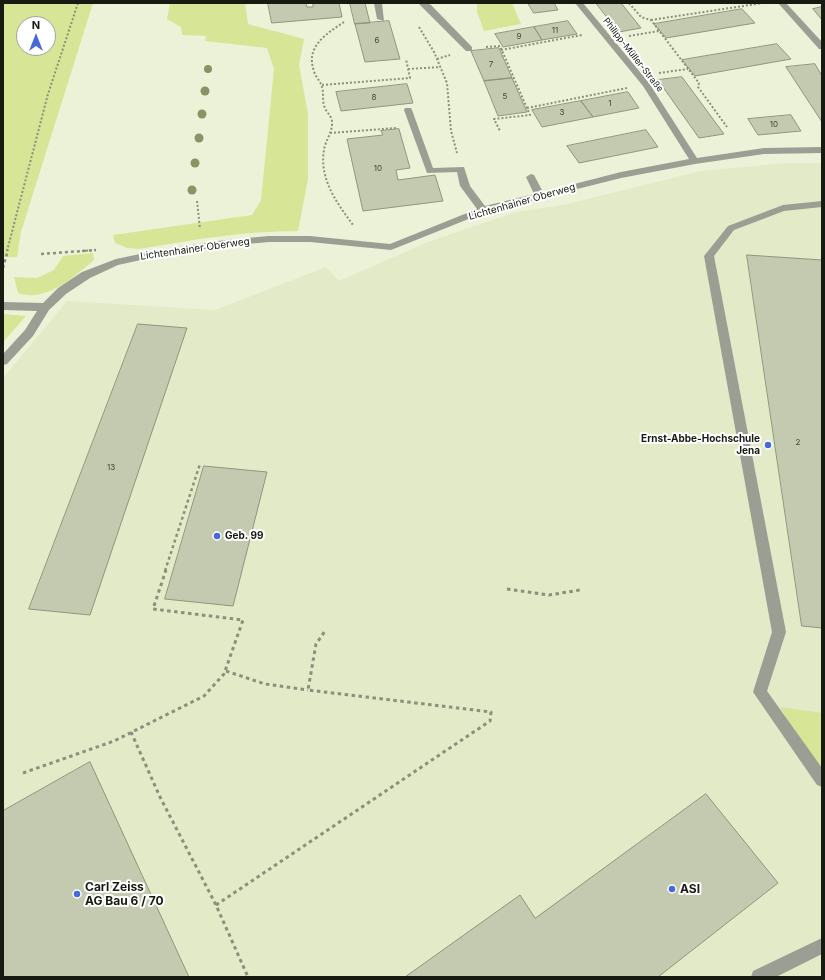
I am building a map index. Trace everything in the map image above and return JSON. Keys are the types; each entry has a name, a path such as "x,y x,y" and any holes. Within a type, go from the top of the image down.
{"street":[{"path":"378,3 381,19"},
{"path":"422,3 428,7 469,49"},
{"name":"Philipp-Müller-Straße","path":"579,3 646,84 695,161"},
{"path":"782,3 822,47"},
{"path":"408,110 430,171 461,169 465,186 483,210"},
{"name":"Lichtenhainer Oberweg","path":"3,361 29,333 45,306 62,291 86,275 116,262 159,253 225,243 269,239 310,238 391,247 483,210 621,175 695,161 764,151 822,150"},
{"path":"531,177 540,196"},
{"path":"822,204 783,208 731,228 709,256 779,632 760,692 822,780"},
{"path":"3,306 45,306"},
{"path":"759,977 822,946"}],"path":[{"path":"3,268 48,94 78,3"},
{"path":"629,3 641,17 651,20 763,3"},
{"path":"651,20 699,83 698,87 727,127"},
{"path":"344,22 320,37 313,47 311,61 314,74 322,85 323,106 332,120 330,133 325,140 321,160 326,183 344,214 366,244"},
{"path":"419,26 437,59 447,83 451,131 461,169"},
{"path":"609,40 659,31"},
{"path":"502,50 602,32"},
{"path":"437,59 469,49 500,46 530,115 494,119 500,131"},
{"path":"322,85 410,78 406,59"},
{"path":"408,69 440,67"},
{"path":"639,76 688,69"},
{"path":"527,108 646,84"},
{"path":"330,133 414,126"},
{"path":"197,201 199,222"},
{"path":"40,254 91,250"},
{"path":"23,773 114,741 204,696 226,671 243,620 153,609 200,464"},
{"path":"506,589 549,595 580,590"},
{"path":"308,690 316,644 325,631"},
{"path":"216,905 490,721 491,712 265,684 226,671"},
{"path":"131,732 160,797 216,905 248,977"}],"shaded area":[{"path":"786,163 822,163 822,977 3,977 3,378 67,301 215,310 326,267 339,281 428,242 516,212 563,205 701,171"}],"green space":[{"path":"3,3 93,3 21,232 17,257 3,257"},
{"path":"170,3 245,3 248,24 304,39 299,65 308,114 308,179 298,231 238,234 139,249 127,248 115,243 113,235 252,215 261,200 274,69 267,48 205,41 206,36 182,35 181,27 167,19"},
{"path":"477,3 512,3 521,24 484,31 477,12"},
{"path":"93,253 94,260 69,281 59,287 39,294 28,295 18,293 14,277 37,278 54,270 63,256"},
{"path":"3,314 26,316 3,342"},
{"path":"780,707 822,713 822,771 807,752"}],"building":[{"path":"268,3 306,3 307,7 313,7 313,3 339,3 342,17 272,23"},
{"path":"350,3 365,3 370,23 355,24"},
{"path":"528,3 554,3 558,10 534,13"},
{"path":"596,3 621,3 641,28 619,32"},
{"path":"822,7 822,20 813,9"},
{"path":"742,9 755,23 666,38 654,24"},
{"path":"389,21 400,59 365,62 355,24"},
{"path":"568,21 577,34 542,40 534,27"},
{"path":"534,27 542,40 503,47 495,34"},
{"path":"777,44 791,59 695,76 682,60"},
{"path":"499,48 512,78 484,81 471,51"},
{"path":"815,64 822,76 822,122 786,67"},
{"path":"682,77 724,134 699,138 658,80"},
{"path":"512,78 527,112 498,116 484,81"},
{"path":"407,84 413,103 341,111 336,92"},
{"path":"628,92 639,108 593,117 581,101"},
{"path":"581,101 593,117 542,127 532,110"},
{"path":"791,115 801,131 758,135 748,119"},
{"path":"399,129 410,168 396,170 398,180 435,175 443,201 363,211 347,139 383,135 381,131"},
{"path":"646,130 658,147 579,163 567,146"},
{"path":"747,255 822,260 822,628 802,626"},
{"path":"138,324 187,328 90,615 29,609"},
{"name":"Geb. 99","path":"204,466 267,472 233,606 165,599"},
{"name":"Carl Zeiss AG Bau 6 / 70","path":"90,762 189,977 3,977 3,811"},
{"name":"ASI","path":"706,794 778,883 658,977 405,977 520,895 535,918"}],"place":[{"name":"Ernst-Abbe-Hochschule Jena","path":"768,445"},
{"name":"Geb. 99","path":"217,536"},
{"name":"ASI","path":"672,889"},
{"name":"Carl Zeiss AG Bau 6 / 70","path":"77,894"}]}
